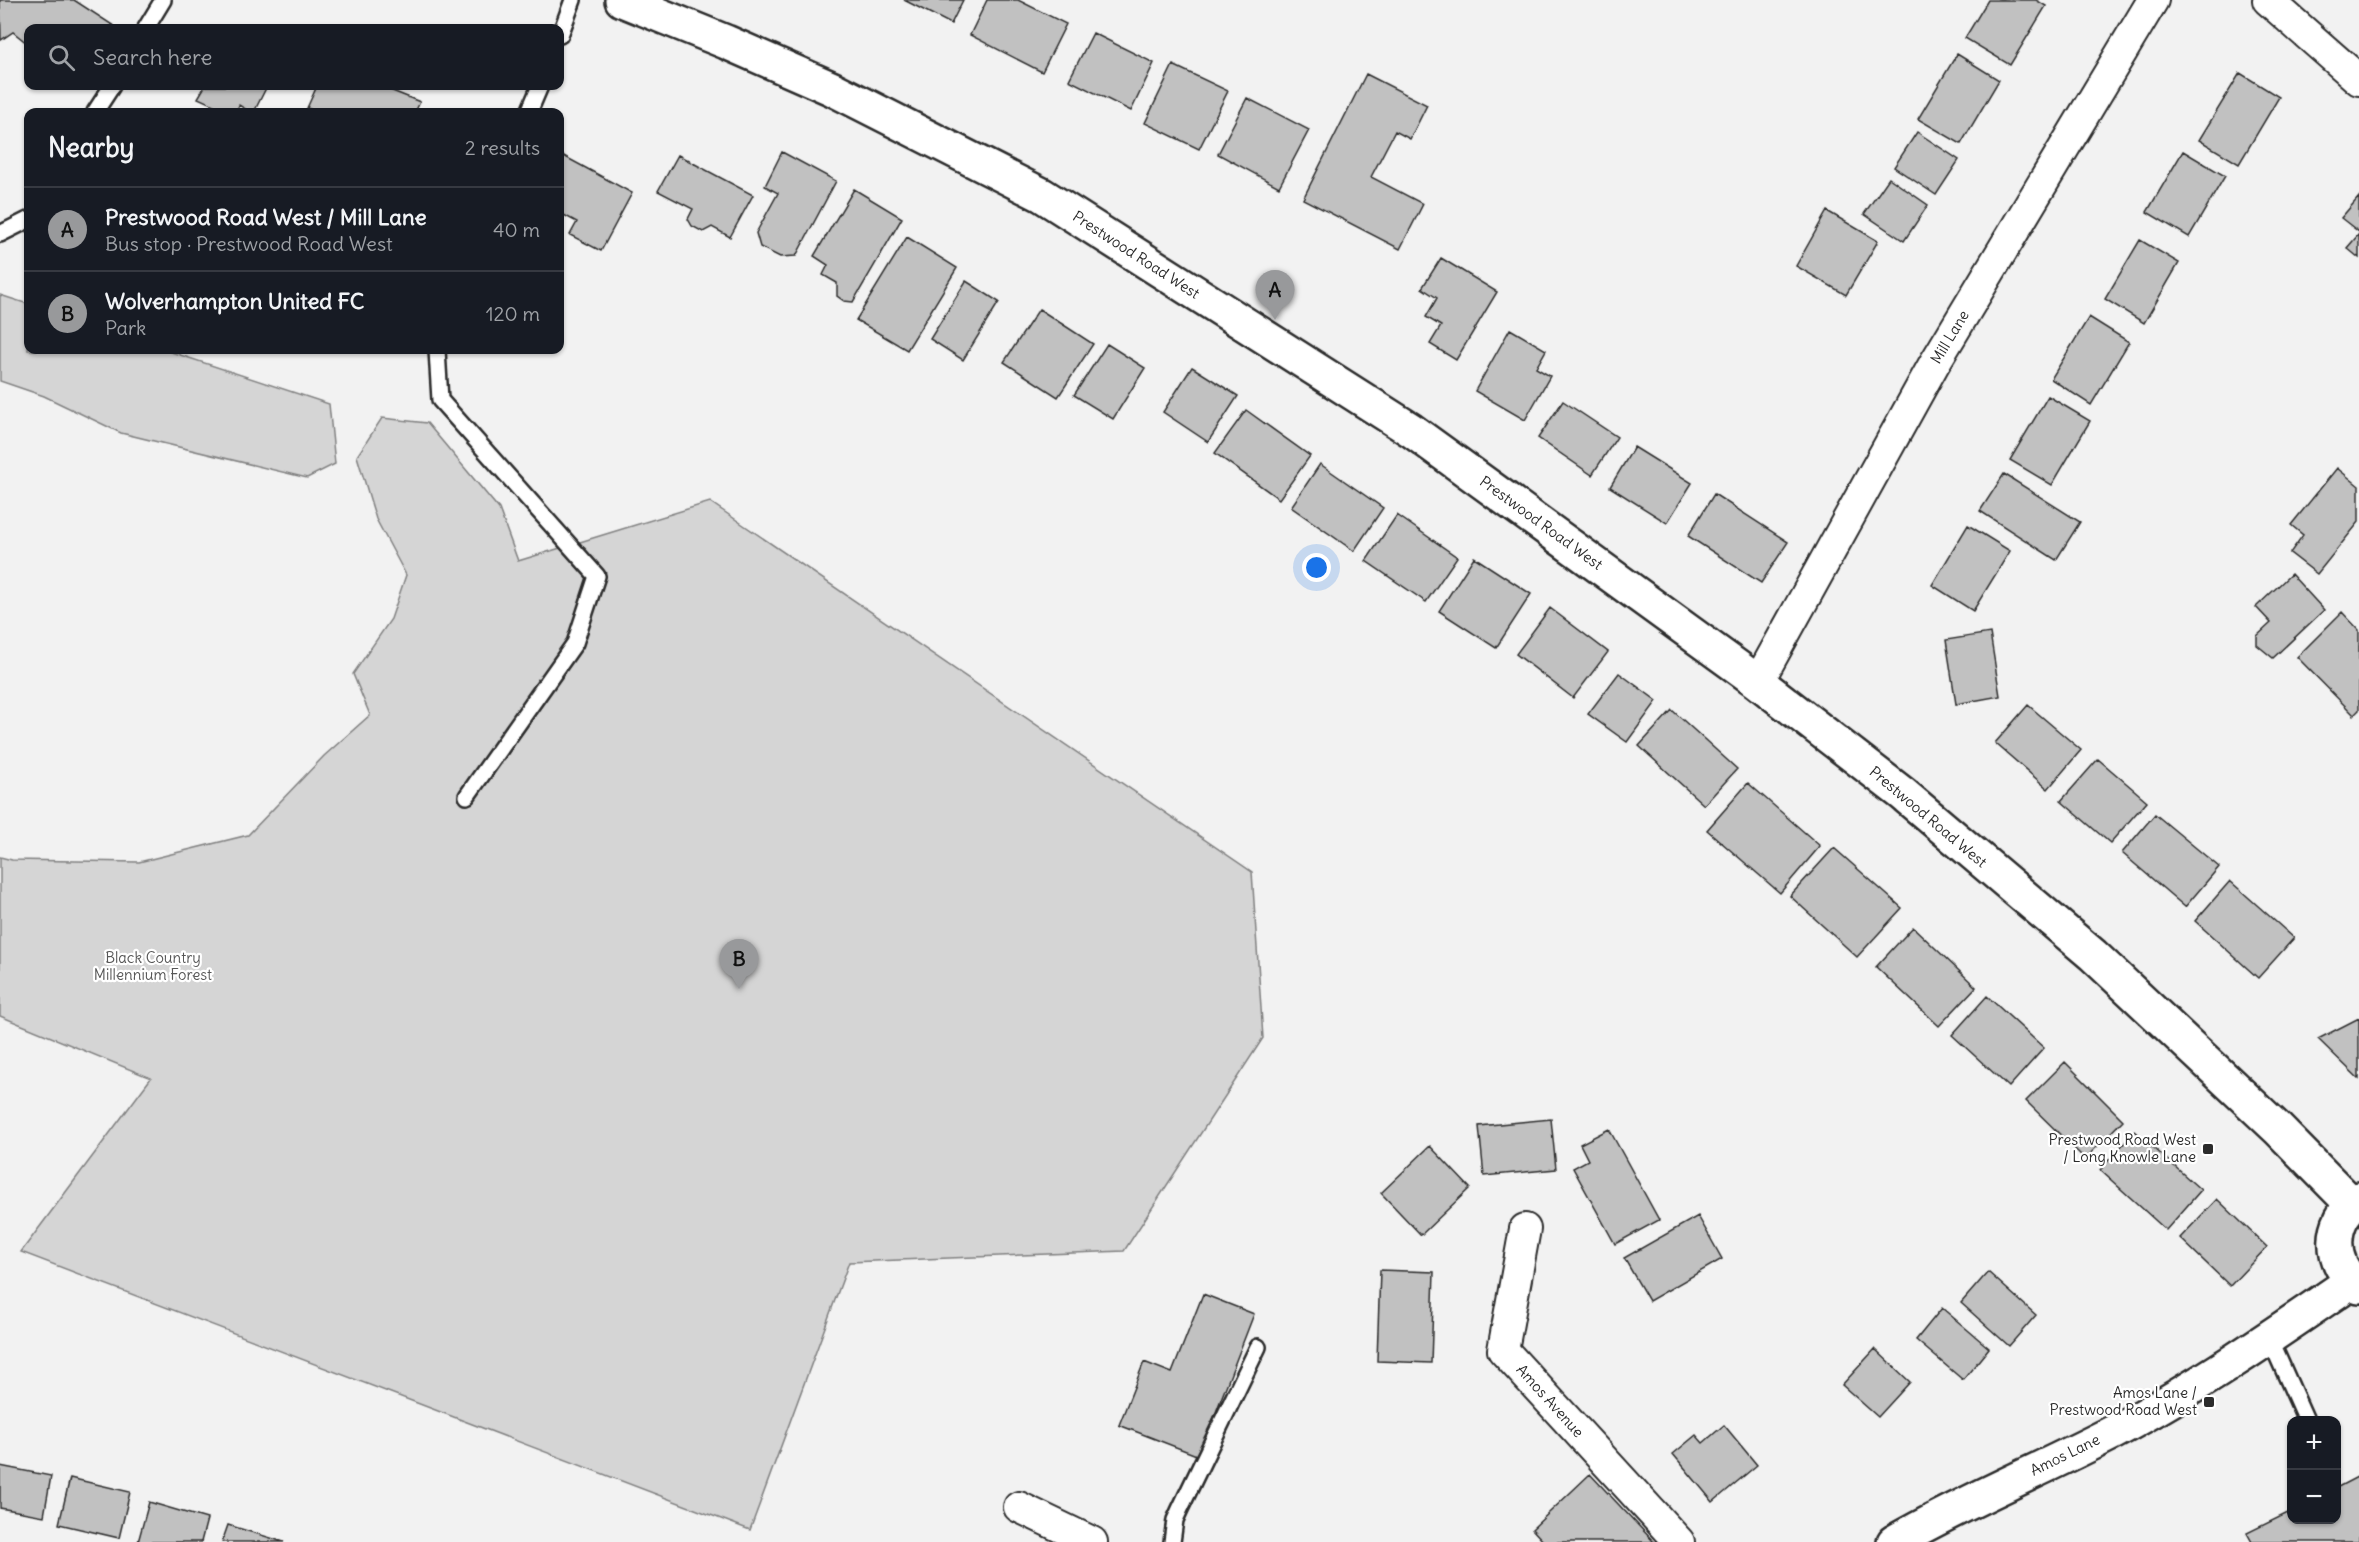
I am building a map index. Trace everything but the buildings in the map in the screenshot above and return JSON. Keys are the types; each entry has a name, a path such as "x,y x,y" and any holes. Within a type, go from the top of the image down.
{"street":[{"name":"Prestwood Road West","path":"622,0 833,89 1042,195 1411,430 1758,682 1903,794 2093,955 2356,1201"},
{"name":"Mill Lane","path":"1758,682 1934,364 2153,0"},
{"path":"2268,0 2359,80"},
{"path":"2356,1201 2342,1216 2336,1228 2335,1244 2337,1259 2343,1271 2356,1283"},
{"name":"Amos Avenue","path":"1525,1229 1503,1350 1679,1542"},
{"name":"Amos Lane","path":"1894,1542 1933,1519 2114,1431 2245,1354 2356,1283"},
{"path":"1019,1507 1092,1542"}],"lane":[{"path":"148,24 163,0"},
{"path":"564,24 573,0"},
{"path":"98,108 109,90"},
{"path":"531,108 538,90"},
{"path":"0,234 24,222"},
{"path":"437,354 440,400 597,576 575,643 467,796"},
{"path":"2269,1337 2304,1416"},
{"path":"1172,1542 1175,1520 1258,1347"}],"green space":[{"path":"0,295 24,303 24,354 177,354 329,404 335,464 307,478 121,433 44,396 0,381"},
{"name":"Black Country Millennium Forest","path":"382,418 427,423 499,509 518,561 710,502 1252,872 1263,1038 1124,1251 849,1262 750,1530 21,1252 151,1078 0,1016 0,857 12,860 139,862 248,835 324,756 370,715 353,674 391,619 406,575 376,519 357,456"}],"place":[{"name":"Prestwood Road West / Mill Lane","path":"1275,320"},
{"name":"Wolverhampton United FC","path":"739,989"},
{"name":"Prestwood Road West / Long Knowle Lane","path":"2208,1149"},
{"name":"Amos Lane / Prestwood Road West","path":"2209,1402"}]}
